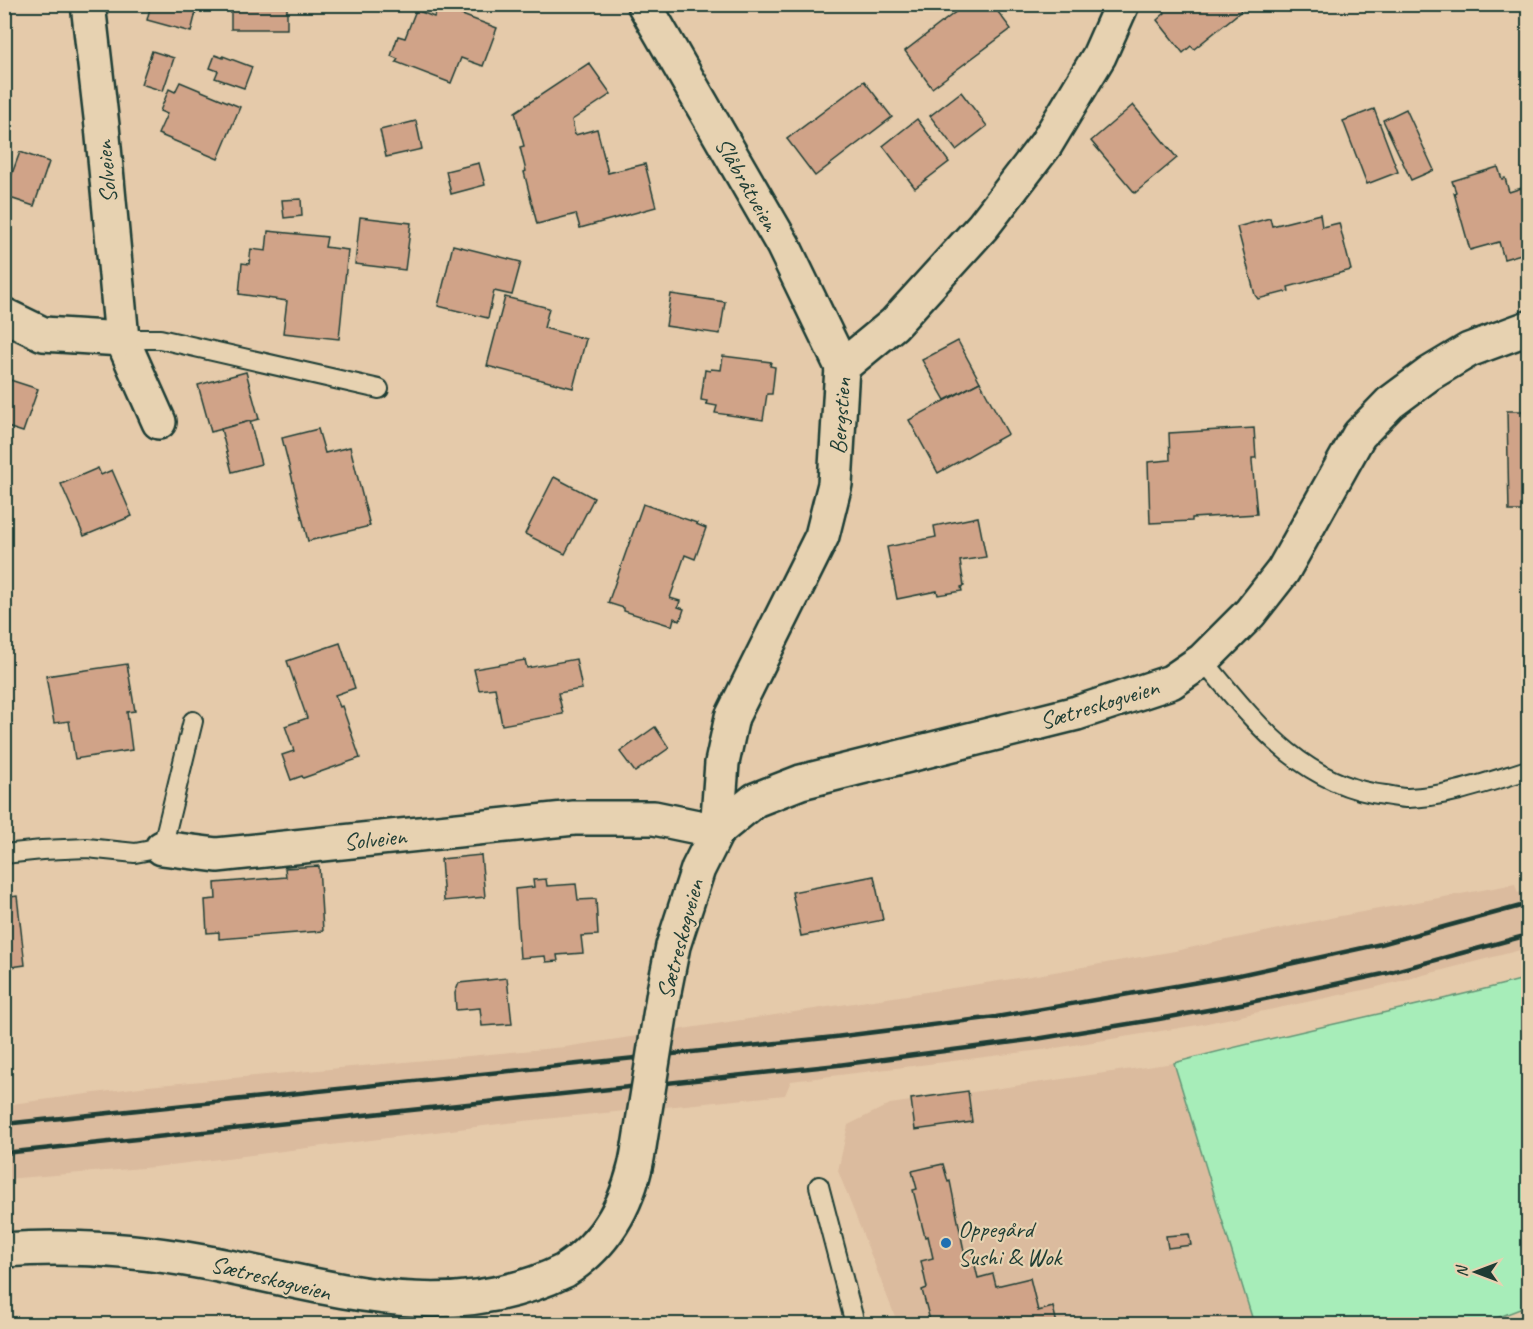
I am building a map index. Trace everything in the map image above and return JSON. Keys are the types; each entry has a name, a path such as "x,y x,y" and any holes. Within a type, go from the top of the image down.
{"street":[{"name":"Solveien","path":"88,4 122,339 159,422"},
{"name":"Slåbråtveien","path":"644,4 783,245 842,367"},
{"name":"Bergstien","path":"717,831 722,764 732,717 822,536 835,484 842,367 894,324 983,226 1011,190 1052,135 1099,56 1122,4"},
{"path":"4,315 43,334 122,339"},
{"name":"Sætreskogveien","path":"4,1250 88,1248 130,1251 206,1262 388,1305 426,1308 477,1305 514,1296 536,1287 573,1265 596,1245 615,1220 623,1206 634,1175 673,946 698,869 717,831 755,800 801,782 1077,713 1171,682 1203,660 1250,613 1283,572 1359,435 1382,411 1429,374 1469,350 1528,328"},
{"name":"Solveien","path":"162,848 217,855 574,818 654,818 717,831"}],"lane":[{"path":"122,339 160,339 379,388"},
{"path":"1203,660 1277,744 1312,771 1338,785 1363,793 1408,798 1449,792 1528,770"},
{"path":"4,854 87,848 135,853 162,848 193,721"},
{"path":"819,1186 855,1324"}],"shaded area":[{"path":"1515,884 1518,893 1528,890 1528,948 1373,988 1198,1025 1049,1049 791,1081 785,1095 524,1121 155,1167 5,1179 4,1105 148,1086 565,1047 1031,976 1175,951 1335,917"},
{"path":"1174,1063 1254,1324 898,1324 838,1171 848,1125 890,1104"}],"green space":[{"path":"1528,978 1528,1306 1481,1324 1254,1324 1174,1063"}],"building":[{"path":"151,4 198,4 191,32 147,20"},
{"path":"231,4 287,4 287,29 231,29"},
{"path":"966,4 992,4 1011,29 932,88 905,51"},
{"path":"1166,4 1236,4 1241,11 1194,49 1191,46 1183,53 1157,20 1165,13 1161,8"},
{"path":"438,6 497,28 483,66 461,58 451,83 396,62 398,59 391,56 398,36 405,38 416,10 434,17"},
{"path":"152,51 174,58 163,91 141,84"},
{"path":"215,55 252,67 244,88 215,78 218,71 210,68"},
{"path":"589,63 611,94 572,120 575,135 597,129 608,173 645,164 656,207 580,228 576,214 537,224 524,172 526,171 520,147 524,146 515,112"},
{"path":"864,81 892,117 815,176 787,139"},
{"path":"180,82 240,107 218,159 158,134 167,114 160,111 169,89 175,92"},
{"path":"961,92 987,126 956,150 930,116"},
{"path":"1133,105 1177,158 1135,193 1091,141"},
{"path":"1374,109 1398,172 1367,184 1343,121"},
{"path":"1406,109 1434,170 1411,180 1383,120"},
{"path":"917,119 949,162 915,188 883,146"},
{"path":"416,121 422,149 386,157 380,130"},
{"path":"20,152 49,162 34,206 7,197 4,204 4,177 10,179"},
{"path":"479,163 485,185 451,194 446,171"},
{"path":"1498,167 1502,179 1505,178 1509,192 1528,186 1528,252 1504,259 1499,242 1470,250 1452,181"},
{"path":"301,199 302,216 284,218 282,200"},
{"path":"1320,214 1322,227 1339,223 1351,270 1288,287 1289,291 1258,299 1237,227 1270,218 1272,226"},
{"path":"360,217 411,223 405,270 355,264"},
{"path":"268,231 327,237 325,247 348,250 339,339 283,333 287,301 239,294 242,263 249,264 251,249 266,251"},
{"path":"453,245 521,262 512,295 494,291 488,318 438,306"},
{"path":"671,294 725,302 720,334 666,326"},
{"path":"505,297 549,308 544,328 586,339 573,388 487,366"},
{"path":"958,341 980,382 945,400 922,360"},
{"path":"723,356 771,362 770,366 775,367 772,394 767,394 763,420 715,413 717,406 706,404 707,401 701,400 705,370 721,370"},
{"path":"246,372 259,419 211,432 198,385"},
{"path":"4,378 38,389 23,432 4,426"},
{"path":"980,382 1008,434 938,473 909,420"},
{"path":"1507,411 1528,411 1528,511 1509,511"},
{"path":"250,421 261,464 232,472 221,429"},
{"path":"1254,428 1256,458 1252,458 1252,461 1257,514 1150,523 1148,462 1170,460 1169,433"},
{"path":"318,429 325,453 350,447 370,526 308,541 282,438"},
{"path":"98,468 101,475 112,470 132,516 84,536 61,484"},
{"path":"554,477 594,498 565,554 525,534"},
{"path":"643,504 706,528 695,559 685,555 670,598 680,601 678,607 684,609 680,621 674,618 672,626 624,611 624,608 608,603"},
{"path":"978,517 986,557 960,561 964,586 961,587 962,591 938,595 937,591 897,599 887,547 936,537 934,526"},
{"path":"340,643 355,688 335,695 340,707 342,706 360,758 291,780 282,755 294,751 285,726 307,718 287,661"},
{"path":"576,659 582,689 558,693 563,714 502,725 495,688 479,690 474,669 525,660 527,668"},
{"path":"127,664 135,711 127,712 132,750 75,759 69,721 54,723 46,676"},
{"path":"4,700 12,725 4,727"},
{"path":"655,727 669,748 635,772 620,752"},
{"path":"481,855 485,897 444,901 441,859"},
{"path":"319,866 323,931 219,939 219,932 207,933 205,900 216,899 215,883 286,877 285,868"},
{"path":"874,876 883,920 801,936 792,892"},
{"path":"546,879 547,886 576,884 578,900 596,899 598,935 581,936 583,953 557,955 558,961 546,962 545,956 520,958 515,889 534,887 533,880"},
{"path":"17,896 25,965 4,968 4,898"},
{"path":"507,978 512,1024 482,1026 480,1008 456,1010 455,993 459,983"},
{"path":"968,1091 972,1122 915,1130 911,1099"},
{"name":"Oppegård Sushi & Wok","path":"943,1164 948,1182 950,1181 964,1251 971,1249 978,1278 993,1274 996,1286 1030,1278 1038,1311 1053,1307 1057,1324 931,1324 922,1290 927,1288 921,1261 933,1258 913,1190 917,1189 912,1171"},
{"path":"1189,1234 1191,1245 1168,1248 1166,1236"}],"railway":[{"path":"4,1124 835,1037 996,1017 1239,975 1381,944 1528,904"},
{"path":"4,1153 838,1065 1036,1039 1246,1003 1388,973 1528,935"}],"place":[{"name":"Oppegård Sushi & Wok","path":"946,1243"}]}
